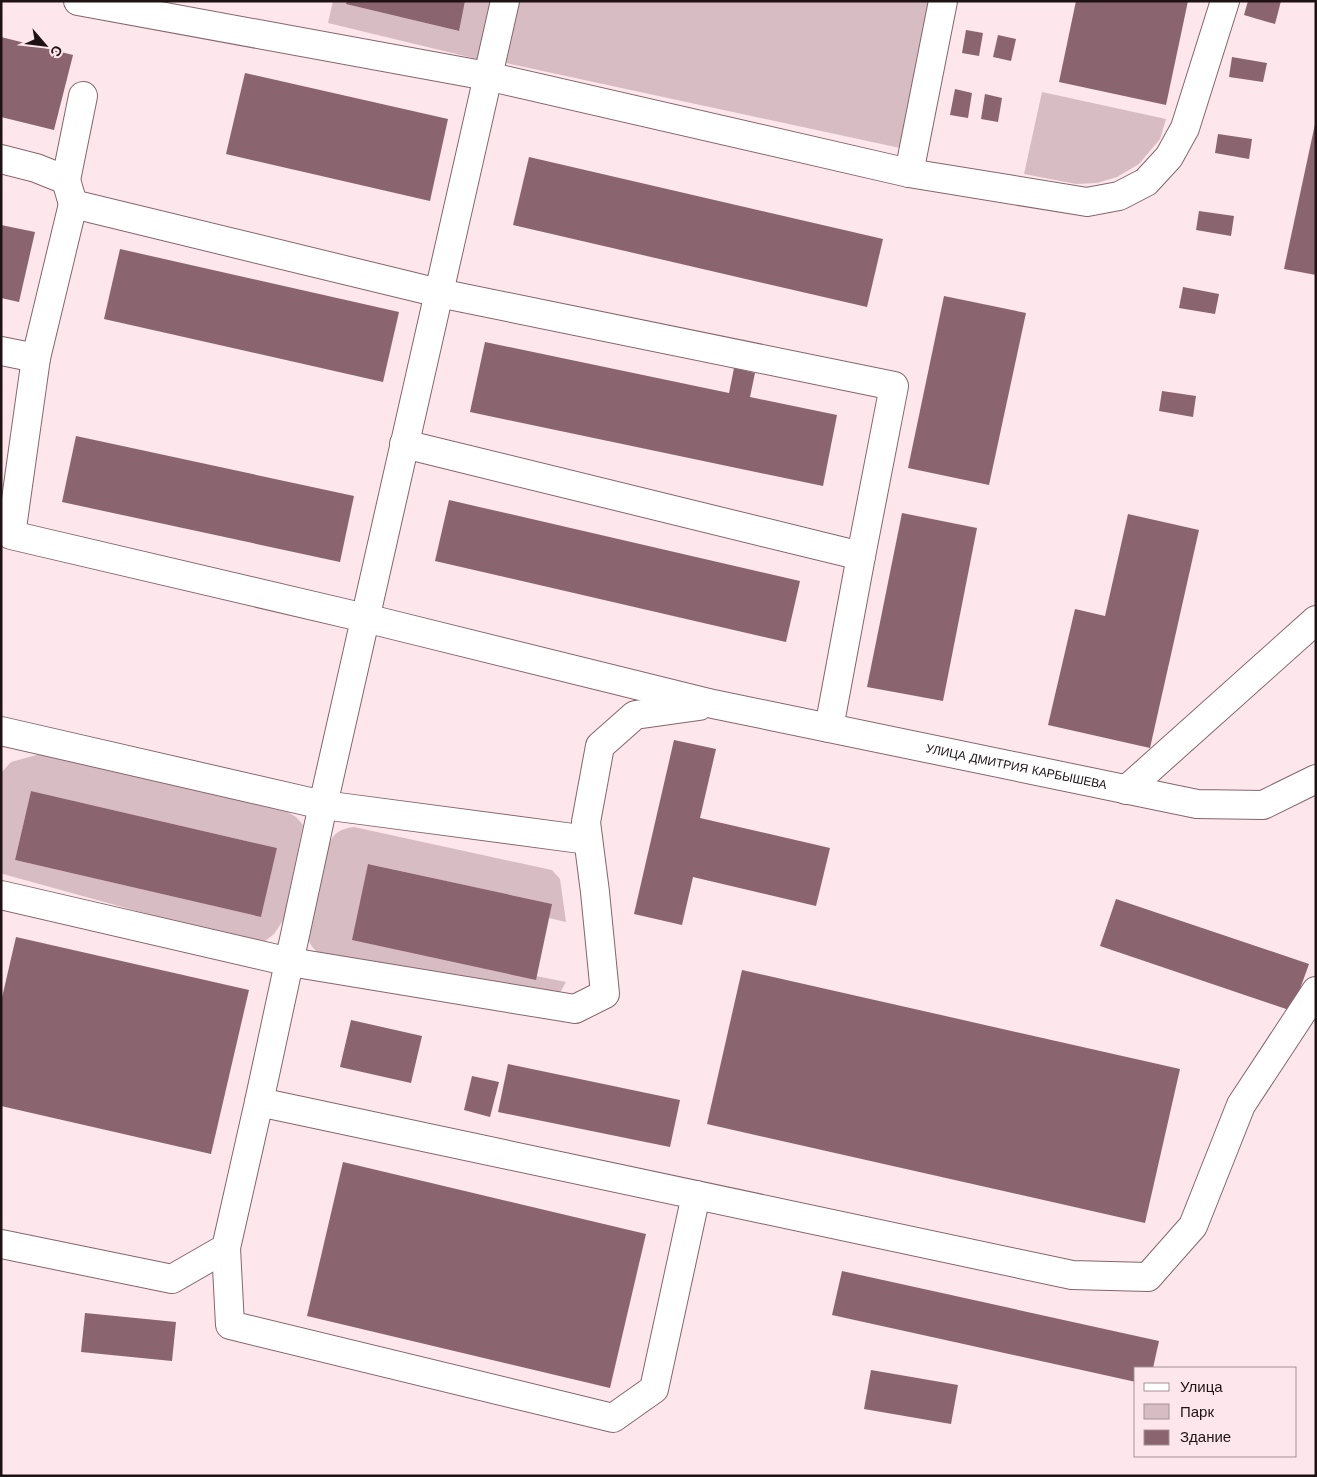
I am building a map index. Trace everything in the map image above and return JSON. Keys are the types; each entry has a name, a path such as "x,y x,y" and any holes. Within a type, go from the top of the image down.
{"street":[{"path":"78,1 487,76 909,174 1087,202 1126,193 1146,182 1169,157 1185,128 1225,1"},
{"path":"505,1 323,805 226,1248 230,1325 613,1418 654,1389 696,1195"},
{"path":"909,174 943,1"},
{"path":"6,534 36,358 69,192 83,96"},
{"path":"1,159 36,168 69,192 439,292 894,386 860,556 829,728"},
{"path":"1,351 36,358"},
{"path":"404,444 860,556"},
{"name":"УЛИЦА ДМИТРИЯ КАРБЫШЕВА","path":"6,534 365,618 713,704 1197,804 1264,805 1315,782"},
{"path":"1126,790 1316,620"},
{"path":"1,895 290,962 575,1009 605,994 586,822 600,746 636,715 713,704"},
{"path":"1,731 323,805 588,840"},
{"path":"259,1102 1072,1275 1148,1277 1193,1226 1242,1104 1316,991"},
{"path":"1,1244 172,1279 226,1248"}],"green space":[{"path":"333,1 347,1 347,4 458,31 465,1 491,1 477,59 328,23"},
{"path":"519,1 932,1 900,148 506,63"},
{"path":"1042,92 1166,119 1160,139 1139,164 1117,177 1097,183 1076,184 1024,174"},
{"path":"40,754 67,758 286,811 296,817 303,825 284,919 274,934 260,945 1,873 1,773 11,762","holes":["31,791 277,848 261,917 15,860"]},
{"path":"354,827 552,870 560,879 566,922 549,918 551,904 369,864 536,976 566,982 554,1003 322,956 309,941 308,932 325,858 335,834 344,829"}],"building":[{"path":"347,1 465,1 459,31 346,4"},
{"path":"1076,1 1188,1 1166,105 1059,82"},
{"path":"1248,1 1281,1 1275,24 1244,15"},
{"path":"966,30 983,33 979,56 962,53"},
{"path":"998,35 1016,39 1011,61 993,57"},
{"path":"1,37 73,55 54,130 1,117"},
{"path":"1232,57 1267,63 1263,82 1229,77"},
{"path":"245,73 448,119 430,201 226,154"},
{"path":"955,89 972,93 968,118 950,115"},
{"path":"985,94 1002,98 998,122 981,119"},
{"path":"1316,124 1316,275 1284,269"},
{"path":"1218,134 1252,139 1249,159 1215,153"},
{"path":"529,157 883,239 867,307 513,225"},
{"path":"1199,211 1234,216 1231,236 1196,230"},
{"path":"1,225 35,232 19,302 1,298"},
{"path":"120,249 399,312 383,382 104,319"},
{"path":"1183,287 1219,294 1215,314 1179,308"},
{"path":"944,296 1026,313 989,485 908,468"},
{"path":"485,342 729,393 734,368 755,373 750,397 837,415 823,486 470,412"},
{"path":"1162,391 1196,396 1193,417 1159,411"},
{"path":"76,436 354,496 340,562 62,502"},
{"path":"449,500 800,581 786,642 435,561"},
{"path":"902,513 977,528 943,701 867,687"},
{"path":"1128,514 1199,530 1150,748 1048,725 1075,609 1105,616"},
{"path":"674,740 716,749 700,818 830,848 816,906 693,877 682,925 634,914"},
{"path":"31,791 277,848 261,917 15,860"},
{"path":"368,864 552,904 536,980 352,940"},
{"path":"1116,899 1309,964 1292,1011 1100,946"},
{"path":"16,937 249,990 211,1154 1,1106 1,1002"},
{"path":"742,970 1180,1069 1145,1223 707,1124"},
{"path":"351,1020 422,1036 411,1083 340,1067"},
{"path":"508,1064 680,1100 670,1147 498,1112"},
{"path":"472,1076 499,1082 490,1117 464,1110"},
{"path":"343,1162 646,1234 610,1388 307,1316"},
{"path":"842,1271 1159,1341 1153,1367 1134,1367 1134,1382 832,1315"},
{"path":"85,1313 176,1322 172,1361 81,1352"},
{"path":"871,1370 958,1385 951,1424 864,1409"}]}
